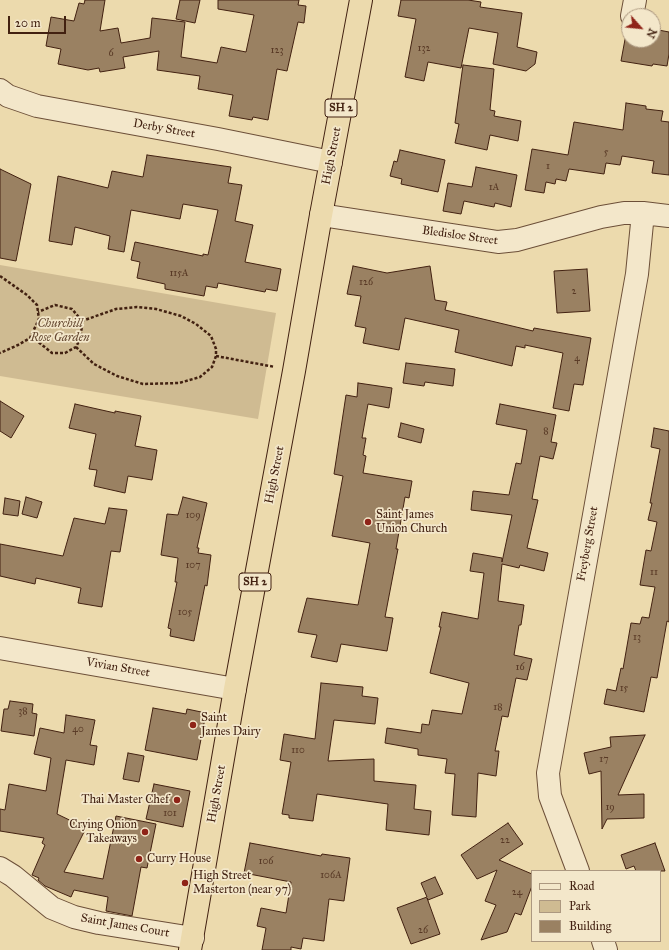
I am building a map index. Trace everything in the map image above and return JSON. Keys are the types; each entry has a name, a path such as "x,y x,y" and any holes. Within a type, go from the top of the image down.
{"highway":[{"name":"High Street","path":"192,944 235,689 361,0"}],"street":[{"name":"Derby Street","path":"0,90 8,96 37,106 331,162"},
{"name":"Bledisloe Street","path":"321,215 498,242 517,240 624,213 643,213 669,216"},
{"name":"Freyberg Street","path":"578,870 550,796 548,773 637,274 643,213"},
{"name":"Vivian Street","path":"0,648 235,689"},
{"name":"Saint James Court","path":"0,868 13,876 52,908 74,917 192,944"}],"path":[{"path":"0,276 27,295 37,305 39,320 30,338 0,353"},
{"path":"31,336 42,346 52,352 65,353 76,347 81,337 82,322 72,309 55,305 38,312"},
{"path":"76,347 94,364 117,376 143,384 179,383 200,377 212,367 216,356 216,349 211,336 196,324 181,316 156,309 137,307 116,309 82,322"},
{"path":"216,356 294,371"}],"green space":[{"name":"Churchill Rose Garden","path":"0,265 276,313 258,419 0,376"}],"building":[{"path":"85,0 105,0 100,31 118,28 121,43 150,38 152,18 185,22 181,57 217,63 221,47 246,52 254,15 218,9 218,0 299,0 298,5 306,6 304,23 298,22 287,71 277,69 268,120 253,117 252,120 229,116 233,95 198,89 200,76 157,70 159,51 123,57 125,68 100,72 99,68 88,70 58,64 61,49 46,46 51,17 74,21 79,3 84,4"},
{"path":"180,0 200,0 195,23 176,19"},
{"path":"401,0 468,0 481,2 480,7 522,13 517,47 537,52 535,64 526,71 493,64 498,33 469,28 461,68 428,62 424,81 405,77 416,19 398,16"},
{"path":"661,30 669,32 669,54 667,66 653,64 652,66 621,61 623,48 661,48"},
{"path":"463,65 494,69 490,110 495,111 494,116 521,121 518,141 490,135 487,150 455,143 459,124 455,123"},
{"path":"626,103 646,106 646,109 663,111 661,121 669,122 669,175 652,173 654,161 622,156 620,165 606,163 604,174 569,169 566,181 556,179 555,184 546,182 544,193 525,190 532,149 568,155 574,122 623,130"},
{"path":"400,150 445,160 438,192 401,184 402,179 390,176 394,161 397,162"},
{"path":"147,155 231,167 228,183 242,185 235,221 253,225 245,262 281,269 277,291 266,289 265,292 218,283 217,288 206,286 204,296 165,289 165,284 137,278 140,262 131,260 135,242 203,256 203,254 208,255 218,210 183,204 180,219 131,210 124,252 108,249 110,236 75,227 72,245 49,241 58,176 108,188 112,171 143,177"},
{"path":"476,167 517,175 511,207 495,203 494,207 464,201 461,214 443,211 448,183 472,187"},
{"path":"0,169 31,184 16,261 0,258"},
{"path":"353,266 387,273 430,266 435,300 447,302 445,310 533,331 534,328 591,338 583,385 574,384 569,411 553,408 563,353 525,345 525,348 516,346 512,366 455,352 459,330 405,318 399,350 363,343 366,328 355,326 361,296 347,294"},
{"path":"587,269 590,311 557,313 554,271"},
{"path":"406,363 455,369 453,386 425,382 424,386 403,383"},
{"path":"358,383 392,388 389,408 368,404 362,438 366,438 363,455 366,456 363,473 412,481 409,498 405,497 396,549 398,549 385,617 393,618 387,651 341,644 337,662 311,657 317,635 298,632 307,598 358,605 370,543 332,536 343,476 334,474 346,395 357,397"},
{"path":"0,401 24,416 11,438 0,431"},
{"path":"75,404 115,413 115,411 141,416 135,446 157,450 152,480 128,476 125,493 94,486 97,470 89,469 96,434 69,428"},
{"path":"500,404 556,415 551,442 557,443 553,459 540,456 532,499 538,500 527,548 548,553 544,571 520,565 519,568 502,564 498,601 524,605 514,655 532,659 527,680 516,678 508,717 502,716 495,751 499,751 496,776 478,773 476,817 452,815 455,774 445,773 447,759 418,755 418,749 385,743 387,728 421,733 422,724 429,725 432,710 462,714 469,683 430,673 441,627 439,627 442,612 478,619 484,573 470,571 473,553 502,558 502,562 512,515 471,510 473,491 509,495 516,463 521,464 527,430 496,424"},
{"path":"401,423 424,429 421,443 398,437"},
{"path":"654,428 669,431 669,622 667,621 657,678 651,677 644,712 604,704 607,689 616,691 621,668 623,669 631,623 640,624 642,617 649,618 655,587 640,585 646,550 651,551 657,522 648,520 660,449 651,447"},
{"path":"26,497 42,502 37,518 22,514"},
{"path":"183,497 207,503 197,548 199,548 198,553 211,555 207,586 205,585 194,641 170,636 171,629 168,628 177,582 175,582 178,558 161,555 167,514 178,515"},
{"path":"5,498 20,501 18,516 3,514"},
{"path":"109,508 127,510 120,552 111,551 102,607 78,603 81,588 36,578 35,584 0,576 0,544 63,556 74,518 105,524"},
{"path":"321,683 363,687 362,696 378,698 375,724 334,720 328,761 374,759 374,781 416,785 414,809 431,811 429,835 386,830 388,804 317,794 313,821 289,818 289,815 282,814 291,762 280,760 284,734 315,739"},
{"path":"10,701 33,704 32,713 37,714 34,736 1,731 4,709 8,709"},
{"path":"153,708 186,714 187,709 206,713 197,760 145,750"},
{"path":"66,715 95,720 90,745 97,746 94,765 66,760 57,814 86,828 64,872 103,879 116,816 156,824 147,868 141,867 132,916 106,911 108,897 74,890 71,897 45,886 38,880 39,878 32,875 45,845 42,843 44,838 0,831 0,809 5,810 9,784 46,791 51,758 34,754 40,728 64,733"},
{"path":"645,735 618,795 644,794 644,818 607,819 602,829 601,771 589,774 584,753 611,747 610,737"},
{"path":"128,753 144,756 139,782 123,779"},
{"path":"154,784 190,791 183,827 146,819"},
{"path":"508,823 523,844 499,860 531,874 531,889 521,915 515,913 507,932 481,940 496,905 485,901 497,870 477,879 461,855"},
{"path":"250,843 321,856 322,854 350,858 344,901 329,899 324,941 303,938 301,949 291,947 291,950 262,950 266,928 257,926 261,908 286,913 291,882 244,873"},
{"path":"655,843 665,871 636,870 634,866 626,869 621,855"},
{"path":"435,877 443,894 428,900 427,898 440,934 411,944 397,908 427,897 421,883"}],"place":[{"name":"Saint James Union Church","path":"368,522"},
{"name":"Saint James Dairy","path":"193,725"},
{"name":"Thai Master Chef","path":"177,800"},
{"name":"Crying Onion Takeaways","path":"145,832"},
{"name":"Curry House","path":"139,859"},
{"name":"High Street Masterton (near 97)","path":"185,883"}]}
